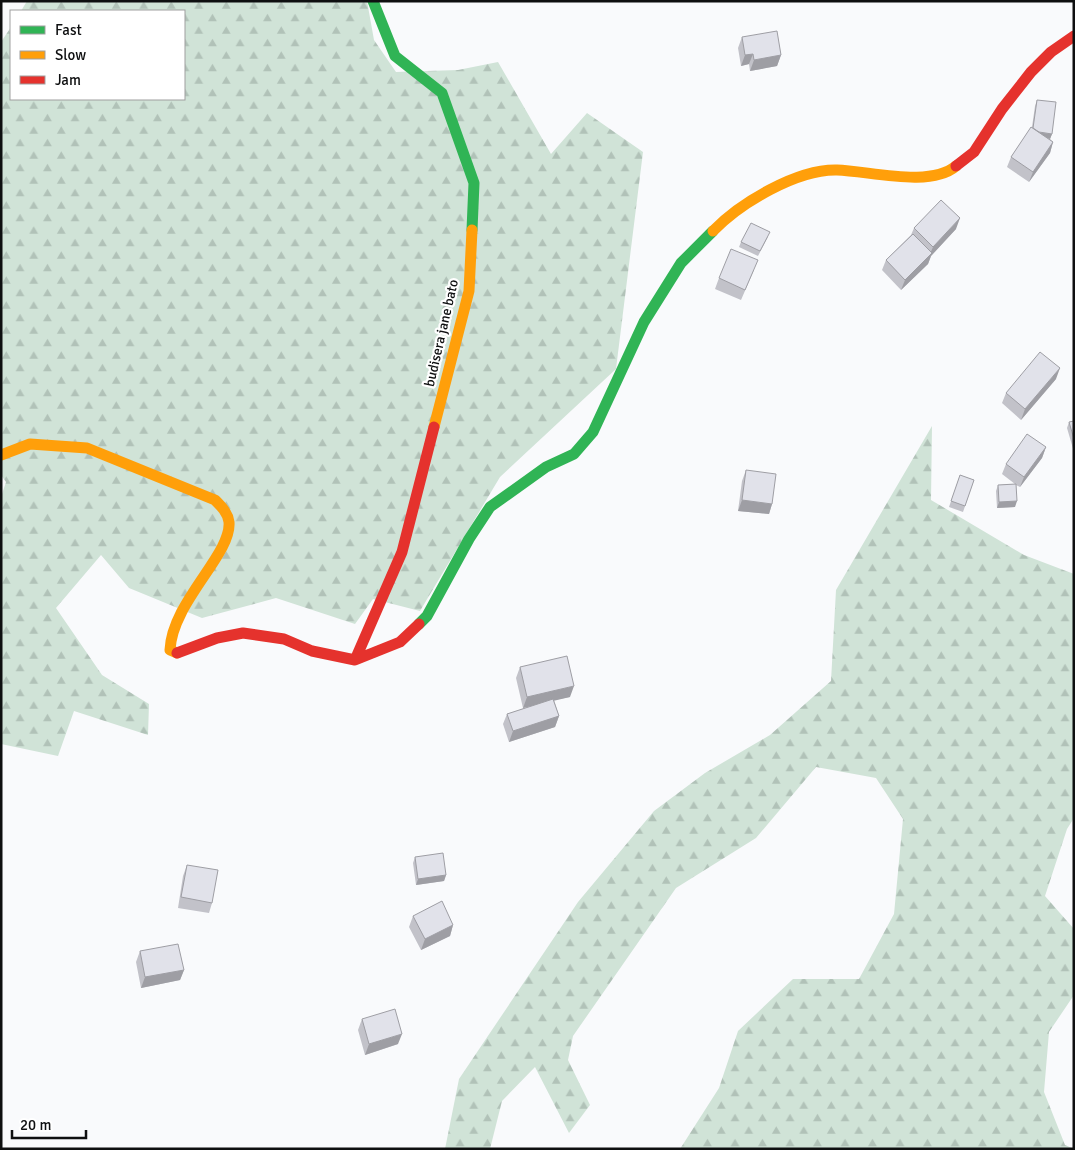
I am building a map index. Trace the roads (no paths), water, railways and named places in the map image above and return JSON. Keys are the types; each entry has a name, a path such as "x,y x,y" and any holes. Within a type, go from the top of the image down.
{"street":[{"name":"budisera jane bato","path":"355,660 402,552 469,291 474,183 442,93 395,56 373,1"},
{"path":"1,455 30,444 87,448 215,500 223,507 229,515 227,535 223,546 172,629 169,642 170,650 176,654 217,638 243,633 284,639 312,651 355,660 400,642 427,616 469,539 490,507 538,473 574,454 593,432 644,322 681,262 723,220 773,188 803,176 835,170 907,176 930,176 949,172 974,152 1002,109 1031,72 1051,52 1074,36"}]}
